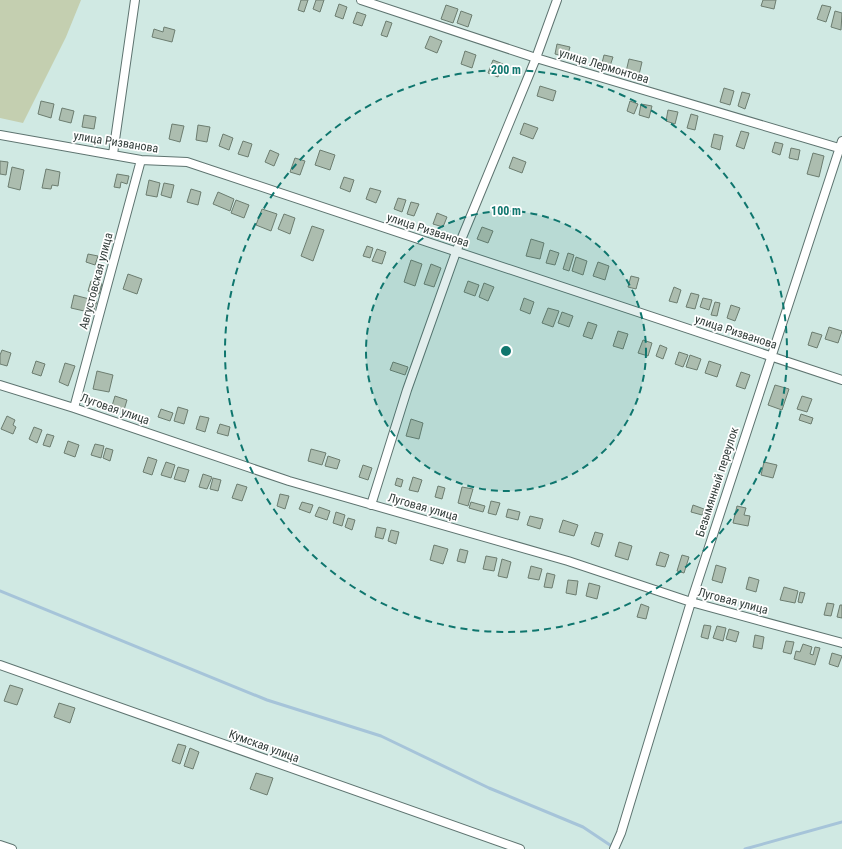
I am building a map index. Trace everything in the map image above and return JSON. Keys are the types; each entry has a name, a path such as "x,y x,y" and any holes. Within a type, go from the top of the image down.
{"street":[{"path":"112,154 135,0"},
{"name":"улица Лермонтова","path":"361,0 536,58 841,146"},
{"path":"371,505 407,390 456,252 536,58 557,0"},
{"name":"улица Ризванова","path":"0,135 141,160 187,162 842,380"},
{"name":"Безымянный переулок","path":"614,849 621,833 691,602 841,146"},
{"name":"Августовская улица","path":"74,408 141,160"},
{"name":"Луговая улица","path":"0,385 74,408 289,481 568,561 691,602 842,643"},
{"name":"Кумская улица","path":"0,665 520,849"},
{"path":"0,845 12,849"}],"green space":[{"path":"0,0 81,0 66,37 23,123 0,118"}],"building":[{"path":"301,0 308,0 304,12 298,10"},
{"path":"316,0 324,0 320,12 313,9"},
{"path":"763,0 776,0 774,9 761,6"},
{"path":"339,4 347,7 343,19 335,16"},
{"path":"446,5 458,9 453,23 441,19"},
{"path":"822,5 831,7 826,22 817,19"},
{"path":"461,11 472,15 468,27 457,23"},
{"path":"835,11 842,13 841,30 831,27"},
{"path":"357,12 366,15 362,26 353,23"},
{"path":"386,21 392,23 387,37 381,35"},
{"path":"164,27 175,30 172,42 152,37 154,29 163,32"},
{"path":"430,36 442,41 437,53 425,48"},
{"path":"557,44 570,47 567,57 555,54"},
{"path":"465,51 476,55 472,68 461,64"},
{"path":"604,55 613,57 609,69 601,67"},
{"path":"629,59 642,62 638,79 625,76"},
{"path":"493,60 503,64 498,77 488,73"},
{"path":"540,86 556,91 553,101 537,96"},
{"path":"724,88 734,91 730,105 720,102"},
{"path":"742,92 750,94 745,109 738,106"},
{"path":"41,101 54,104 51,118 38,114"},
{"path":"630,101 638,104 634,114 627,111"},
{"path":"641,104 652,106 649,118 639,115"},
{"path":"62,108 74,111 71,123 59,120"},
{"path":"668,110 678,112 675,124 666,121"},
{"path":"691,114 698,116 695,130 687,128"},
{"path":"84,115 96,117 94,129 82,127"},
{"path":"524,123 538,128 533,139 520,134"},
{"path":"172,124 184,126 180,142 169,139"},
{"path":"198,125 210,127 207,142 196,140"},
{"path":"741,131 749,133 744,149 736,146"},
{"path":"223,134 233,138 229,150 219,146"},
{"path":"714,134 723,136 720,150 711,147"},
{"path":"243,141 252,144 248,157 238,154"},
{"path":"775,142 783,144 780,155 772,152"},
{"path":"791,148 800,150 798,160 789,158"},
{"path":"270,150 279,154 274,166 265,162"},
{"path":"320,150 335,155 330,170 315,165"},
{"path":"813,153 824,156 819,177 807,174"},
{"path":"513,157 526,162 522,173 509,168"},
{"path":"295,158 305,161 300,175 290,172"},
{"path":"0,161 8,162 6,175 0,174"},
{"path":"12,167 24,170 20,190 8,187"},
{"path":"46,169 60,172 58,186 52,185 51,189 42,188"},
{"path":"117,174 129,176 127,184 121,182 120,188 114,187"},
{"path":"344,177 354,180 350,192 340,188"},
{"path":"149,180 160,183 157,197 146,195"},
{"path":"164,183 174,185 171,198 161,195"},
{"path":"370,188 381,191 376,203 366,199"},
{"path":"191,189 201,192 198,205 187,202"},
{"path":"218,192 234,199 230,211 213,204"},
{"path":"398,198 406,200 402,212 394,209"},
{"path":"236,200 249,205 244,218 231,213"},
{"path":"411,202 419,204 414,216 407,214"},
{"path":"262,209 277,214 271,231 256,225"},
{"path":"437,213 447,217 443,227 433,224"},
{"path":"284,214 295,218 290,234 278,229"},
{"path":"312,226 324,230 313,261 301,256"},
{"path":"482,227 493,231 488,243 477,239"},
{"path":"531,239 544,243 540,259 526,256"},
{"path":"367,246 373,248 370,258 363,256"},
{"path":"377,249 386,252 382,264 372,261"},
{"path":"550,250 559,253 555,265 546,263"},
{"path":"568,253 574,255 569,271 563,269"},
{"path":"88,254 98,256 95,265 86,262"},
{"path":"576,257 587,261 583,275 572,271"},
{"path":"411,260 422,264 415,286 404,282"},
{"path":"598,262 609,266 605,280 593,276"},
{"path":"431,264 441,268 434,287 424,284"},
{"path":"128,274 142,279 137,294 123,289"},
{"path":"631,276 639,278 636,289 628,287"},
{"path":"91,281 102,284 99,294 88,291"},
{"path":"468,281 479,285 475,296 464,292"},
{"path":"484,283 494,287 488,301 479,297"},
{"path":"674,287 681,290 677,303 669,301"},
{"path":"691,293 699,295 695,309 686,307"},
{"path":"74,295 97,301 93,313 71,308"},
{"path":"524,298 534,302 530,314 520,310"},
{"path":"703,298 712,300 709,310 700,307"},
{"path":"715,302 720,303 717,316 711,315"},
{"path":"731,305 740,308 735,321 727,318"},
{"path":"548,308 559,311 553,327 542,323"},
{"path":"562,312 573,316 569,327 558,323"},
{"path":"588,322 597,325 592,339 583,336"},
{"path":"829,327 842,331 838,343 825,339"},
{"path":"618,331 628,334 623,349 613,346"},
{"path":"812,332 822,335 817,348 808,345"},
{"path":"643,340 652,343 648,356 638,353"},
{"path":"660,345 667,348 663,359 656,356"},
{"path":"2,350 11,353 7,366 0,364 0,355"},
{"path":"679,352 688,355 683,367 675,364"},
{"path":"690,355 701,359 697,370 686,367"},
{"path":"36,361 45,364 41,376 32,373"},
{"path":"709,361 721,365 717,377 705,373"},
{"path":"393,362 408,367 405,375 390,370"},
{"path":"65,363 75,366 68,386 59,382"},
{"path":"97,371 113,375 109,392 93,389"},
{"path":"741,372 750,375 745,389 736,386"},
{"path":"775,385 789,389 782,410 768,405"},
{"path":"115,396 127,400 124,410 112,406"},
{"path":"802,396 812,399 807,412 797,409"},
{"path":"178,407 188,410 184,424 174,421"},
{"path":"161,409 173,413 170,421 158,417"},
{"path":"801,414 813,418 811,424 799,420"},
{"path":"7,416 15,420 13,425 16,427 13,434 1,429"},
{"path":"200,416 209,418 205,432 196,429"},
{"path":"411,419 423,423 419,439 406,436"},
{"path":"220,424 230,427 228,436 217,433"},
{"path":"34,427 42,430 37,443 29,439"},
{"path":"47,434 54,436 50,447 43,445"},
{"path":"68,441 79,445 75,457 64,453"},
{"path":"95,444 104,446 101,458 91,455"},
{"path":"106,448 113,450 110,461 103,458"},
{"path":"311,449 326,453 322,465 308,461"},
{"path":"328,456 340,460 337,469 325,466"},
{"path":"148,457 157,460 152,475 143,472"},
{"path":"166,462 175,465 171,478 161,475"},
{"path":"764,462 777,465 773,478 761,475"},
{"path":"363,465 372,468 368,480 359,477"},
{"path":"178,467 189,470 185,482 174,479"},
{"path":"203,474 212,477 207,489 199,487"},
{"path":"413,477 422,480 418,492 409,490"},
{"path":"213,478 221,480 218,491 210,489"},
{"path":"397,478 403,480 401,487 395,485"},
{"path":"237,484 247,487 242,501 232,498"},
{"path":"438,486 445,488 442,499 435,497"},
{"path":"462,487 473,489 468,506 458,503"},
{"path":"280,494 289,496 285,509 277,506"},
{"path":"491,501 500,503 496,515 488,513"},
{"path":"302,502 313,505 310,513 299,509"},
{"path":"471,502 485,506 483,512 469,508"},
{"path":"693,505 704,509 702,515 691,512"},
{"path":"737,506 746,508 744,515 750,516 748,526 733,523"},
{"path":"319,507 330,511 327,520 315,516"},
{"path":"508,509 520,512 518,520 506,517"},
{"path":"336,512 345,515 342,526 333,523"},
{"path":"530,516 543,519 540,529 527,525"},
{"path":"348,518 355,520 352,530 345,527"},
{"path":"563,520 578,525 574,536 559,532"},
{"path":"377,527 386,529 383,539 375,537"},
{"path":"391,530 399,532 396,544 388,541"},
{"path":"595,532 603,534 599,547 591,544"},
{"path":"619,542 632,546 628,560 615,556"},
{"path":"434,545 448,549 443,564 430,560"},
{"path":"460,549 468,551 465,563 457,561"},
{"path":"660,552 669,555 665,567 656,565"},
{"path":"682,555 689,557 684,573 677,571"},
{"path":"486,556 497,558 494,571 483,569"},
{"path":"502,559 511,562 507,578 498,576"},
{"path":"716,565 726,568 722,583 712,580"},
{"path":"531,566 542,569 539,580 528,578"},
{"path":"547,573 555,575 552,588 544,587"},
{"path":"749,577 759,580 756,592 746,589"},
{"path":"568,580 578,581 576,595 566,593"},
{"path":"589,583 600,586 597,599 586,596"},
{"path":"784,587 798,591 795,603 780,600"},
{"path":"800,592 805,593 802,603 798,602"},
{"path":"827,603 834,604 831,616 824,615"},
{"path":"641,604 649,607 646,619 637,617"},
{"path":"840,605 842,605 842,618 837,617"},
{"path":"704,625 711,626 708,639 701,637"},
{"path":"717,626 726,628 723,641 713,638"},
{"path":"729,629 739,632 736,642 726,639"},
{"path":"755,635 764,637 762,649 753,647"},
{"path":"786,641 794,642 791,654 783,652"},
{"path":"803,644 812,647 810,654 813,655 815,647 820,648 815,665 794,659 796,651 800,652"},
{"path":"832,653 842,656 838,667 829,664"},
{"path":"10,685 23,689 17,705 4,701"},
{"path":"59,703 75,708 70,723 54,717"},
{"path":"178,744 186,746 180,764 172,761"},
{"path":"190,748 199,752 193,769 184,766"},
{"path":"256,773 273,778 267,795 250,789"}],"waterway":[{"path":"0,591 267,700 381,736 489,788 583,827 613,847"},
{"path":"745,849 842,822"}]}
